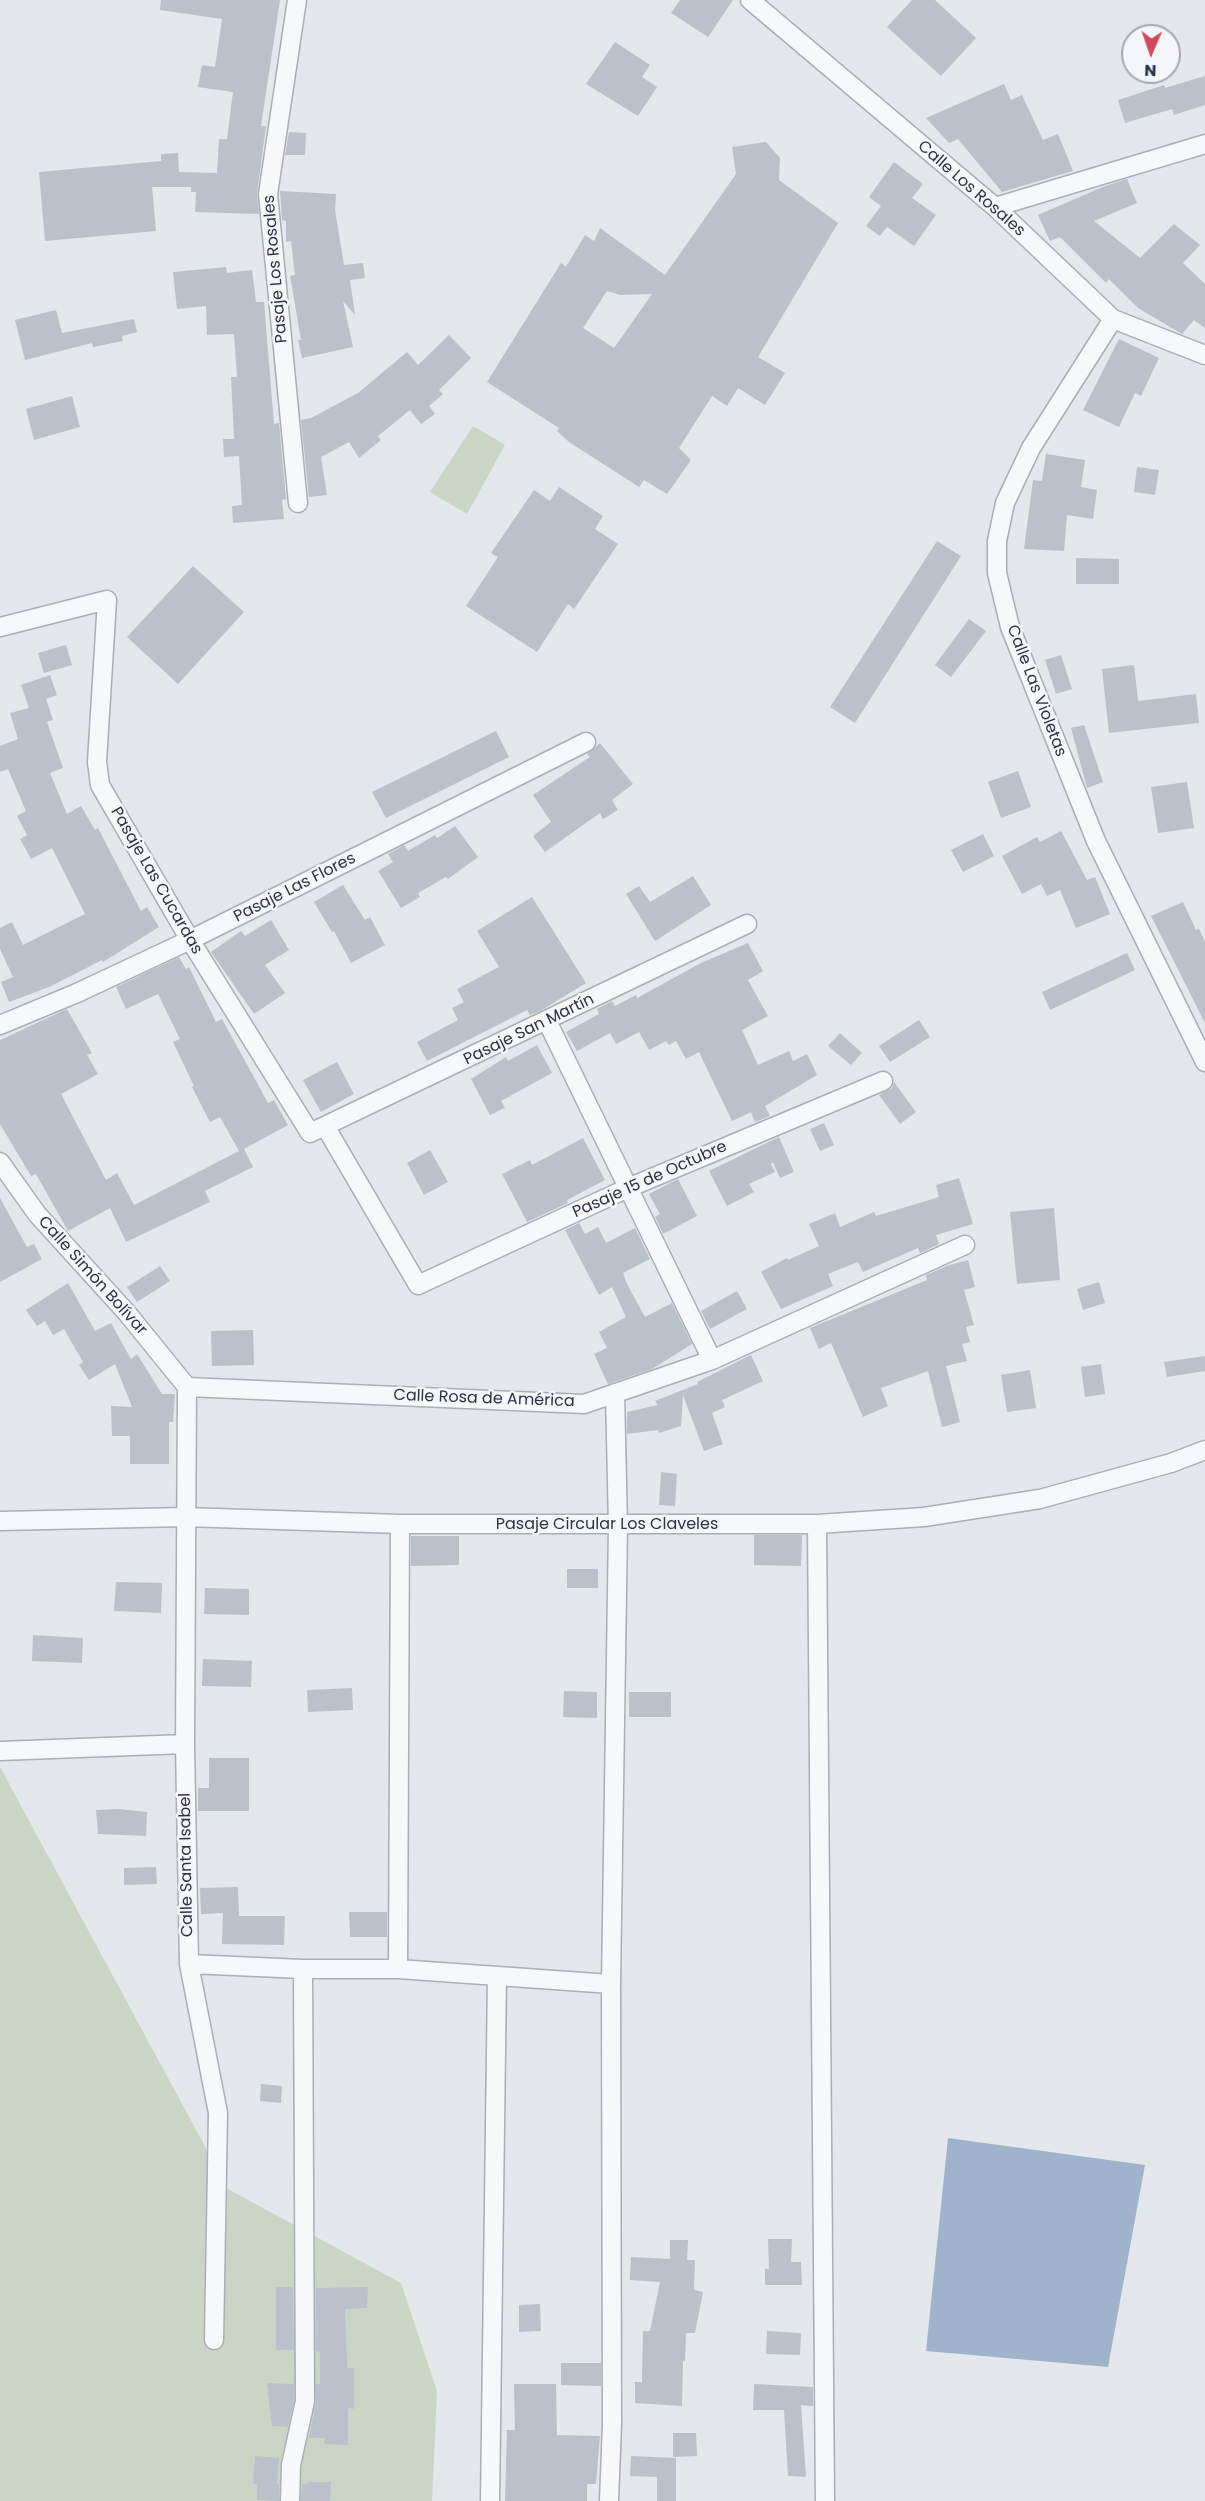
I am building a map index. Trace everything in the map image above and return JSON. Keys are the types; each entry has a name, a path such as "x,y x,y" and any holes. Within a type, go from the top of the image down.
{"street":[{"name":"Pasaje Los Rosales","path":"297,0 268,194 298,503"},
{"name":"Calle Los Rosales","path":"750,0 995,207 1113,320 1205,355"},
{"path":"995,207 1205,144"},
{"name":"Calle Las Violetas","path":"1113,320 1030,448 1005,503 997,541 997,573 1010,627 1096,841 1205,1062"},
{"name":"Pasaje Las Cucardas","path":"0,627 107,600 97,762 100,785 190,940 318,1130 418,1286"},
{"name":"Pasaje Las Flores","path":"0,1024 77,993 190,940 586,742"},
{"name":"Pasaje San Martín","path":"318,1130 747,924"},
{"path":"547,1022 712,1360"},
{"name":"Pasaje 15 de Octubre","path":"418,1286 628,1188 883,1081"},
{"name":"Calle Simón Bolívar","path":"0,1162 37,1214 127,1313 187,1387"},
{"name":"Calle Rosa de América","path":"187,1387 584,1404 712,1360 965,1245"},
{"name":"Calle Santa Isabel","path":"187,1387 185,1744 189,1964 218,2113 214,2340"},
{"path":"609,2501 612,2424 611,1984 618,1526 615,1393"},
{"name":"Pasaje Circular Los Claveles","path":"0,1521 185,1517 400,1524 618,1526 817,1524 924,1517 1040,1499 1172,1463 1205,1450"},
{"path":"398,1969 400,1524"},
{"path":"817,1524 825,2501"},
{"path":"0,1751 185,1744"},
{"path":"189,1964 303,1969 398,1969 611,1984"},
{"path":"290,2501 291,2465 305,2401 303,1969"},
{"path":"490,2501 497,1976"}],"green space":[{"path":"473,426 505,445 467,514 430,492"},
{"path":"0,1767 228,2189 401,2283 437,2391 432,2501 0,2501"}],"water":[{"path":"948,2138 1145,2165 1108,2367 926,2351"}],"building":[{"path":"161,0 280,0 261,126 266,126 257,193 259,214 195,212 196,192 191,192 191,187 152,187 156,231 45,241 39,172 161,161 161,154 178,153 179,172 217,173 219,139 227,139 233,92 198,87 202,65 215,67 222,19 160,10"},
{"path":"680,0 733,0 708,37 671,13"},
{"path":"912,0 935,0 976,38 941,76 887,27"},
{"path":"615,42 650,65 642,77 657,87 638,116 586,84"},
{"path":"1205,76 1205,105 1174,115 1172,109 1125,123 1118,100 1164,85 1165,88"},
{"path":"1004,84 1011,100 1022,95 1043,140 1058,134 1073,171 1002,192 958,139 949,143 926,118"},
{"path":"289,132 306,133 305,155 285,155"},
{"path":"766,142 780,158 779,180 838,223 758,357 785,373 765,405 738,388 727,406 712,396 679,448 691,460 667,494 644,480 639,487 569,442 557,431 559,428 487,382 561,263 566,267 585,235 594,241 600,228 665,275 736,174 732,147","holes":["607,291 620,295 652,294 614,348 583,328"]},
{"path":"894,162 923,184 912,198 936,215 914,246 887,227 880,236 866,226 881,206 869,197"},
{"path":"1127,179 1137,203 1094,221 1140,258 1174,224 1200,245 1183,263 1205,284 1205,328 1194,320 1182,334 1138,308 1109,279 1106,283 1060,237 1050,241 1038,215"},
{"path":"280,191 336,194 335,210 344,265 363,263 365,278 350,280 355,315 343,301 353,347 302,358 290,276 295,275 291,241 286,242 286,221 282,220"},
{"path":"226,267 227,273 252,270 256,302 264,302 274,424 279,423 286,499 282,500 284,519 233,523 232,506 242,505 239,456 224,457 223,439 234,439 231,377 237,377 234,334 207,335 206,306 177,309 173,272"},
{"path":"56,310 62,333 134,319 137,332 122,336 123,341 93,347 92,343 25,360 15,320"},
{"path":"449,335 471,358 439,390 443,394 429,406 435,414 421,424 410,410 378,436 381,440 359,458 349,442 321,457 327,495 309,497 301,420 311,418 358,393 407,352 418,365"},
{"path":"1119,339 1159,358 1141,396 1135,393 1119,427 1083,410"},
{"path":"72,396 80,427 34,440 26,409"},
{"path":"1046,454 1085,460 1081,487 1097,490 1093,519 1067,515 1064,551 1024,549 1033,480 1042,481"},
{"path":"1137,467 1159,470 1155,495 1134,492"},
{"path":"559,487 603,516 595,529 618,544 574,609 568,604 537,652 466,606 498,557 491,553 534,490 550,501"},
{"path":"937,541 961,556 855,723 830,707"},
{"path":"1076,558 1119,559 1119,584 1076,584"},
{"path":"193,566 244,612 178,684 127,637"},
{"path":"969,619 986,631 951,677 935,665"},
{"path":"66,645 72,665 44,673 38,653"},
{"path":"1061,655 1072,689 1056,694 1045,660"},
{"path":"1134,665 1138,701 1196,694 1199,723 1109,733 1102,669"},
{"path":"50,675 57,695 46,699 53,720 47,722 63,768 50,773 67,814 81,806 95,830 98,828 141,911 147,907 159,927 103,962 102,960 49,987 9,1002 1,982 13,977 0,949 0,928 12,922 23,945 85,914 52,848 31,859 20,839 27,835 17,816 26,811 8,769 0,772 0,746 18,739 10,713 29,708 21,685"},
{"path":"1084,725 1103,782 1087,788 1071,728"},
{"path":"496,731 509,757 386,818 372,792"},
{"path":"600,743 633,784 612,800 618,810 603,819 600,813 545,852 533,836 551,822 533,795 590,757 587,754"},
{"path":"1018,771 1031,807 1001,818 988,782"},
{"path":"1187,782 1194,828 1158,833 1151,787"},
{"path":"455,826 478,857 448,879 446,877 418,893 420,897 401,908 378,871 393,862 388,854 404,845 408,851 435,835 437,838"},
{"path":"1061,831 1087,880 1095,877 1110,914 1076,928 1060,890 1047,896 1041,884 1022,894 1002,856 1037,837 1040,842"},
{"path":"983,834 994,856 963,872 951,850"},
{"path":"693,876 711,905 655,941 626,894 639,886 650,902"},
{"path":"343,885 365,920 370,917 385,945 351,963 334,931 332,932 314,902"},
{"path":"532,897 586,983 542,1010 530,1015 527,1010 427,1061 417,1042 458,1020 452,1008 464,1002 457,989 499,967 477,931"},
{"path":"1183,902 1196,930 1199,929 1205,941 1205,1023 1151,916"},
{"path":"271,920 289,950 265,965 285,993 254,1014 211,952 241,931 245,936"},
{"path":"748,943 763,971 748,980 768,1016 742,1030 758,1065 789,1051 793,1061 807,1054 817,1075 765,1106 770,1116 755,1122 751,1112 732,1121 699,1052 686,1059 676,1041 669,1045 666,1041 649,1050 639,1032 616,1044 610,1033 577,1051 566,1032 599,1014 597,1009 612,1001 615,1006 636,995 637,998 701,963"},
{"path":"1127,953 1135,970 1050,1010 1042,992"},
{"path":"179,957 186,969 189,967 216,1022 222,1019 268,1103 274,1100 288,1125 244,1149 253,1167 205,1191 210,1202 126,1242 110,1208 68,1231 36,1174 31,1176 0,1124 0,1040 67,1009 92,1053 87,1055 98,1074 61,1094 106,1180 117,1173 134,1205 239,1151 220,1117 210,1122 173,1042 180,1039 158,994 126,1009 116,987"},
{"path":"919,1020 930,1037 890,1062 879,1046"},
{"path":"840,1033 862,1053 851,1065 828,1046"},
{"path":"537,1045 552,1073 501,1101 505,1108 490,1115 471,1079 506,1057 508,1061"},
{"path":"337,1062 354,1094 321,1112 303,1080"},
{"path":"894,1082 916,1112 900,1124 879,1095 892,1088"},
{"path":"824,1123 834,1145 820,1151 810,1129"},
{"path":"779,1137 794,1172 780,1178 773,1162 771,1164 775,1172 749,1184 754,1192 727,1206 709,1171"},
{"path":"583,1138 605,1180 567,1200 568,1203 527,1222 502,1174 530,1160 532,1165"},
{"path":"430,1150 448,1182 424,1195 407,1163"},
{"path":"959,1178 973,1224 936,1235 939,1244 920,1253 918,1248 863,1272 858,1262 828,1274 833,1286 781,1309 761,1272 787,1258 788,1260 819,1246 809,1224 835,1213 840,1227 874,1212 876,1216 939,1197 936,1185"},
{"path":"678,1179 697,1216 663,1234 655,1217 660,1214 649,1194"},
{"path":"0,1198 27,1247 34,1244 42,1259 0,1282"},
{"path":"1054,1208 1060,1280 1017,1284 1010,1212"},
{"path":"579,1223 585,1234 598,1227 606,1243 635,1228 650,1259 623,1273 627,1284 645,1317 672,1303 692,1344 652,1369 608,1384 594,1354 607,1348 599,1332 626,1317 612,1287 599,1295 565,1230"},
{"path":"968,1260 975,1287 964,1290 974,1325 966,1327 970,1342 962,1344 967,1361 946,1366 960,1422 942,1427 928,1371 881,1388 888,1406 863,1417 831,1343 819,1349 810,1328 927,1280 926,1275"},
{"path":"160,1266 170,1281 137,1302 127,1287"},
{"path":"1099,1282 1105,1303 1083,1310 1077,1289"},
{"path":"68,1283 95,1331 111,1323 131,1359 137,1354 162,1394 175,1394 173,1422 169,1422 169,1464 130,1464 130,1436 112,1436 111,1406 132,1407 115,1364 89,1380 79,1365 83,1362 64,1329 53,1335 45,1321 37,1326 26,1310"},
{"path":"737,1291 747,1309 710,1329 701,1311"},
{"path":"253,1330 254,1365 212,1366 211,1331"},
{"path":"751,1355 763,1381 722,1400 725,1407 712,1413 723,1444 704,1451 683,1395 681,1426 659,1433 658,1430 627,1434 627,1412 658,1405 655,1401 698,1384 697,1382"},
{"path":"1205,1356 1205,1371 1167,1377 1164,1362"},
{"path":"1101,1364 1105,1394 1085,1397 1081,1367"},
{"path":"1030,1370 1036,1408 1007,1412 1001,1375"},
{"path":"661,1472 677,1474 675,1506 659,1505"},
{"path":"754,1535 802,1535 801,1566 754,1565"},
{"path":"411,1536 459,1536 459,1565 411,1566"},
{"path":"567,1569 598,1569 598,1588 567,1588"},
{"path":"116,1582 162,1583 161,1613 114,1611"},
{"path":"205,1588 249,1589 249,1615 204,1614"},
{"path":"33,1635 83,1638 82,1663 32,1661"},
{"path":"203,1659 252,1661 251,1687 202,1686"},
{"path":"352,1688 353,1710 308,1712 307,1690"},
{"path":"564,1691 597,1692 597,1718 563,1717"},
{"path":"629,1692 671,1692 671,1717 629,1717"},
{"path":"209,1758 249,1758 249,1811 198,1811 198,1788 209,1788"},
{"path":"118,1809 147,1812 146,1836 98,1834 96,1810"},
{"path":"156,1867 157,1884 124,1885 124,1868"},
{"path":"238,1887 239,1916 285,1916 284,1945 222,1944 223,1913 201,1914 200,1888"},
{"path":"349,1912 387,1912 387,1937 350,1937"},
{"path":"261,2084 282,2086 281,2103 260,2101"},
{"path":"768,2239 792,2239 791,2262 801,2262 802,2285 765,2285 765,2269 769,2269"},
{"path":"670,2240 688,2240 687,2260 695,2260 694,2290 703,2292 695,2333 686,2333 682,2406 635,2403 635,2382 642,2382 643,2331 650,2331 660,2282 630,2280 631,2257 670,2259"},
{"path":"276,2287 293,2287 294,2350 276,2350"},
{"path":"368,2287 367,2308 345,2309 347,2368 354,2368 354,2409 348,2408 348,2445 324,2444 325,2438 309,2438 316,2403 316,2384 320,2384 320,2352 316,2351 316,2288"},
{"path":"540,2304 541,2331 519,2332 519,2305"},
{"path":"767,2331 801,2333 800,2355 766,2354"},
{"path":"561,2363 601,2363 601,2386 561,2385"},
{"path":"267,2383 294,2384 294,2400 288,2427 272,2426"},
{"path":"514,2384 556,2384 557,2435 600,2436 596,2484 587,2484 587,2501 505,2501 507,2430 515,2430"},
{"path":"754,2384 813,2387 813,2406 801,2405 806,2477 788,2476 784,2410 753,2410"},
{"path":"673,2433 696,2433 697,2456 673,2457"},
{"path":"255,2456 279,2458 277,2484 279,2484 279,2501 257,2500 257,2484 253,2484"},
{"path":"631,2456 676,2458 676,2501 657,2501 657,2477 630,2476"},
{"path":"308,2482 331,2482 330,2501 301,2501 302,2484 308,2484"}]}
